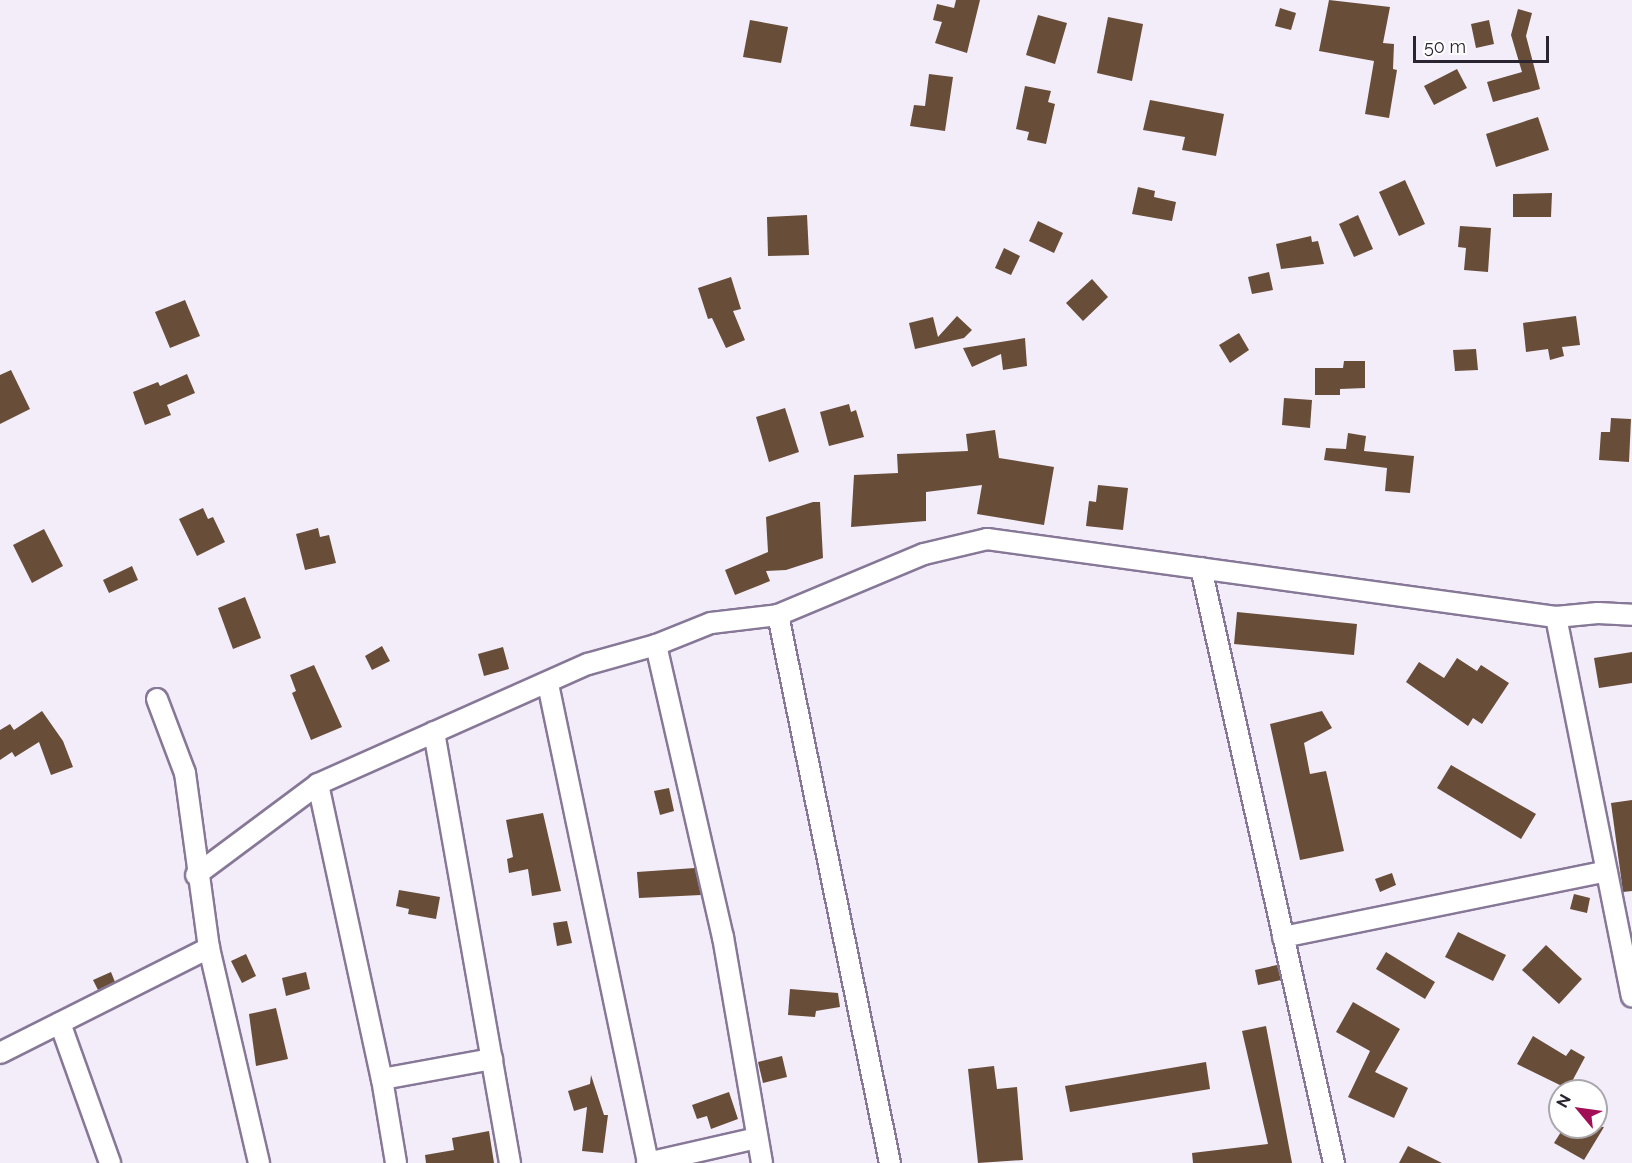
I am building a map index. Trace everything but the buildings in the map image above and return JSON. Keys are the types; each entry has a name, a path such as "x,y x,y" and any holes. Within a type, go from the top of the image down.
{"street":[{"path":"196,874 318,784 548,684 588,664 656,645 711,622 778,615 924,554 987,539 1556,617 1598,613 1632,615"},
{"path":"1201,568 1334,1163"},
{"path":"778,615 890,1163"},
{"path":"1556,617 1606,872 1628,965 1632,996"},
{"path":"656,645 723,937 762,1163"},
{"path":"548,684 647,1163 757,1138"},
{"path":"157,699 185,773 196,874 209,948 259,1163"},
{"path":"434,732 510,1163"},
{"path":"318,784 382,1079 396,1163"},
{"path":"1283,937 1606,872"},
{"path":"0,1053 209,948"},
{"path":"60,1023 110,1163"},
{"path":"382,1079 492,1059"}]}
